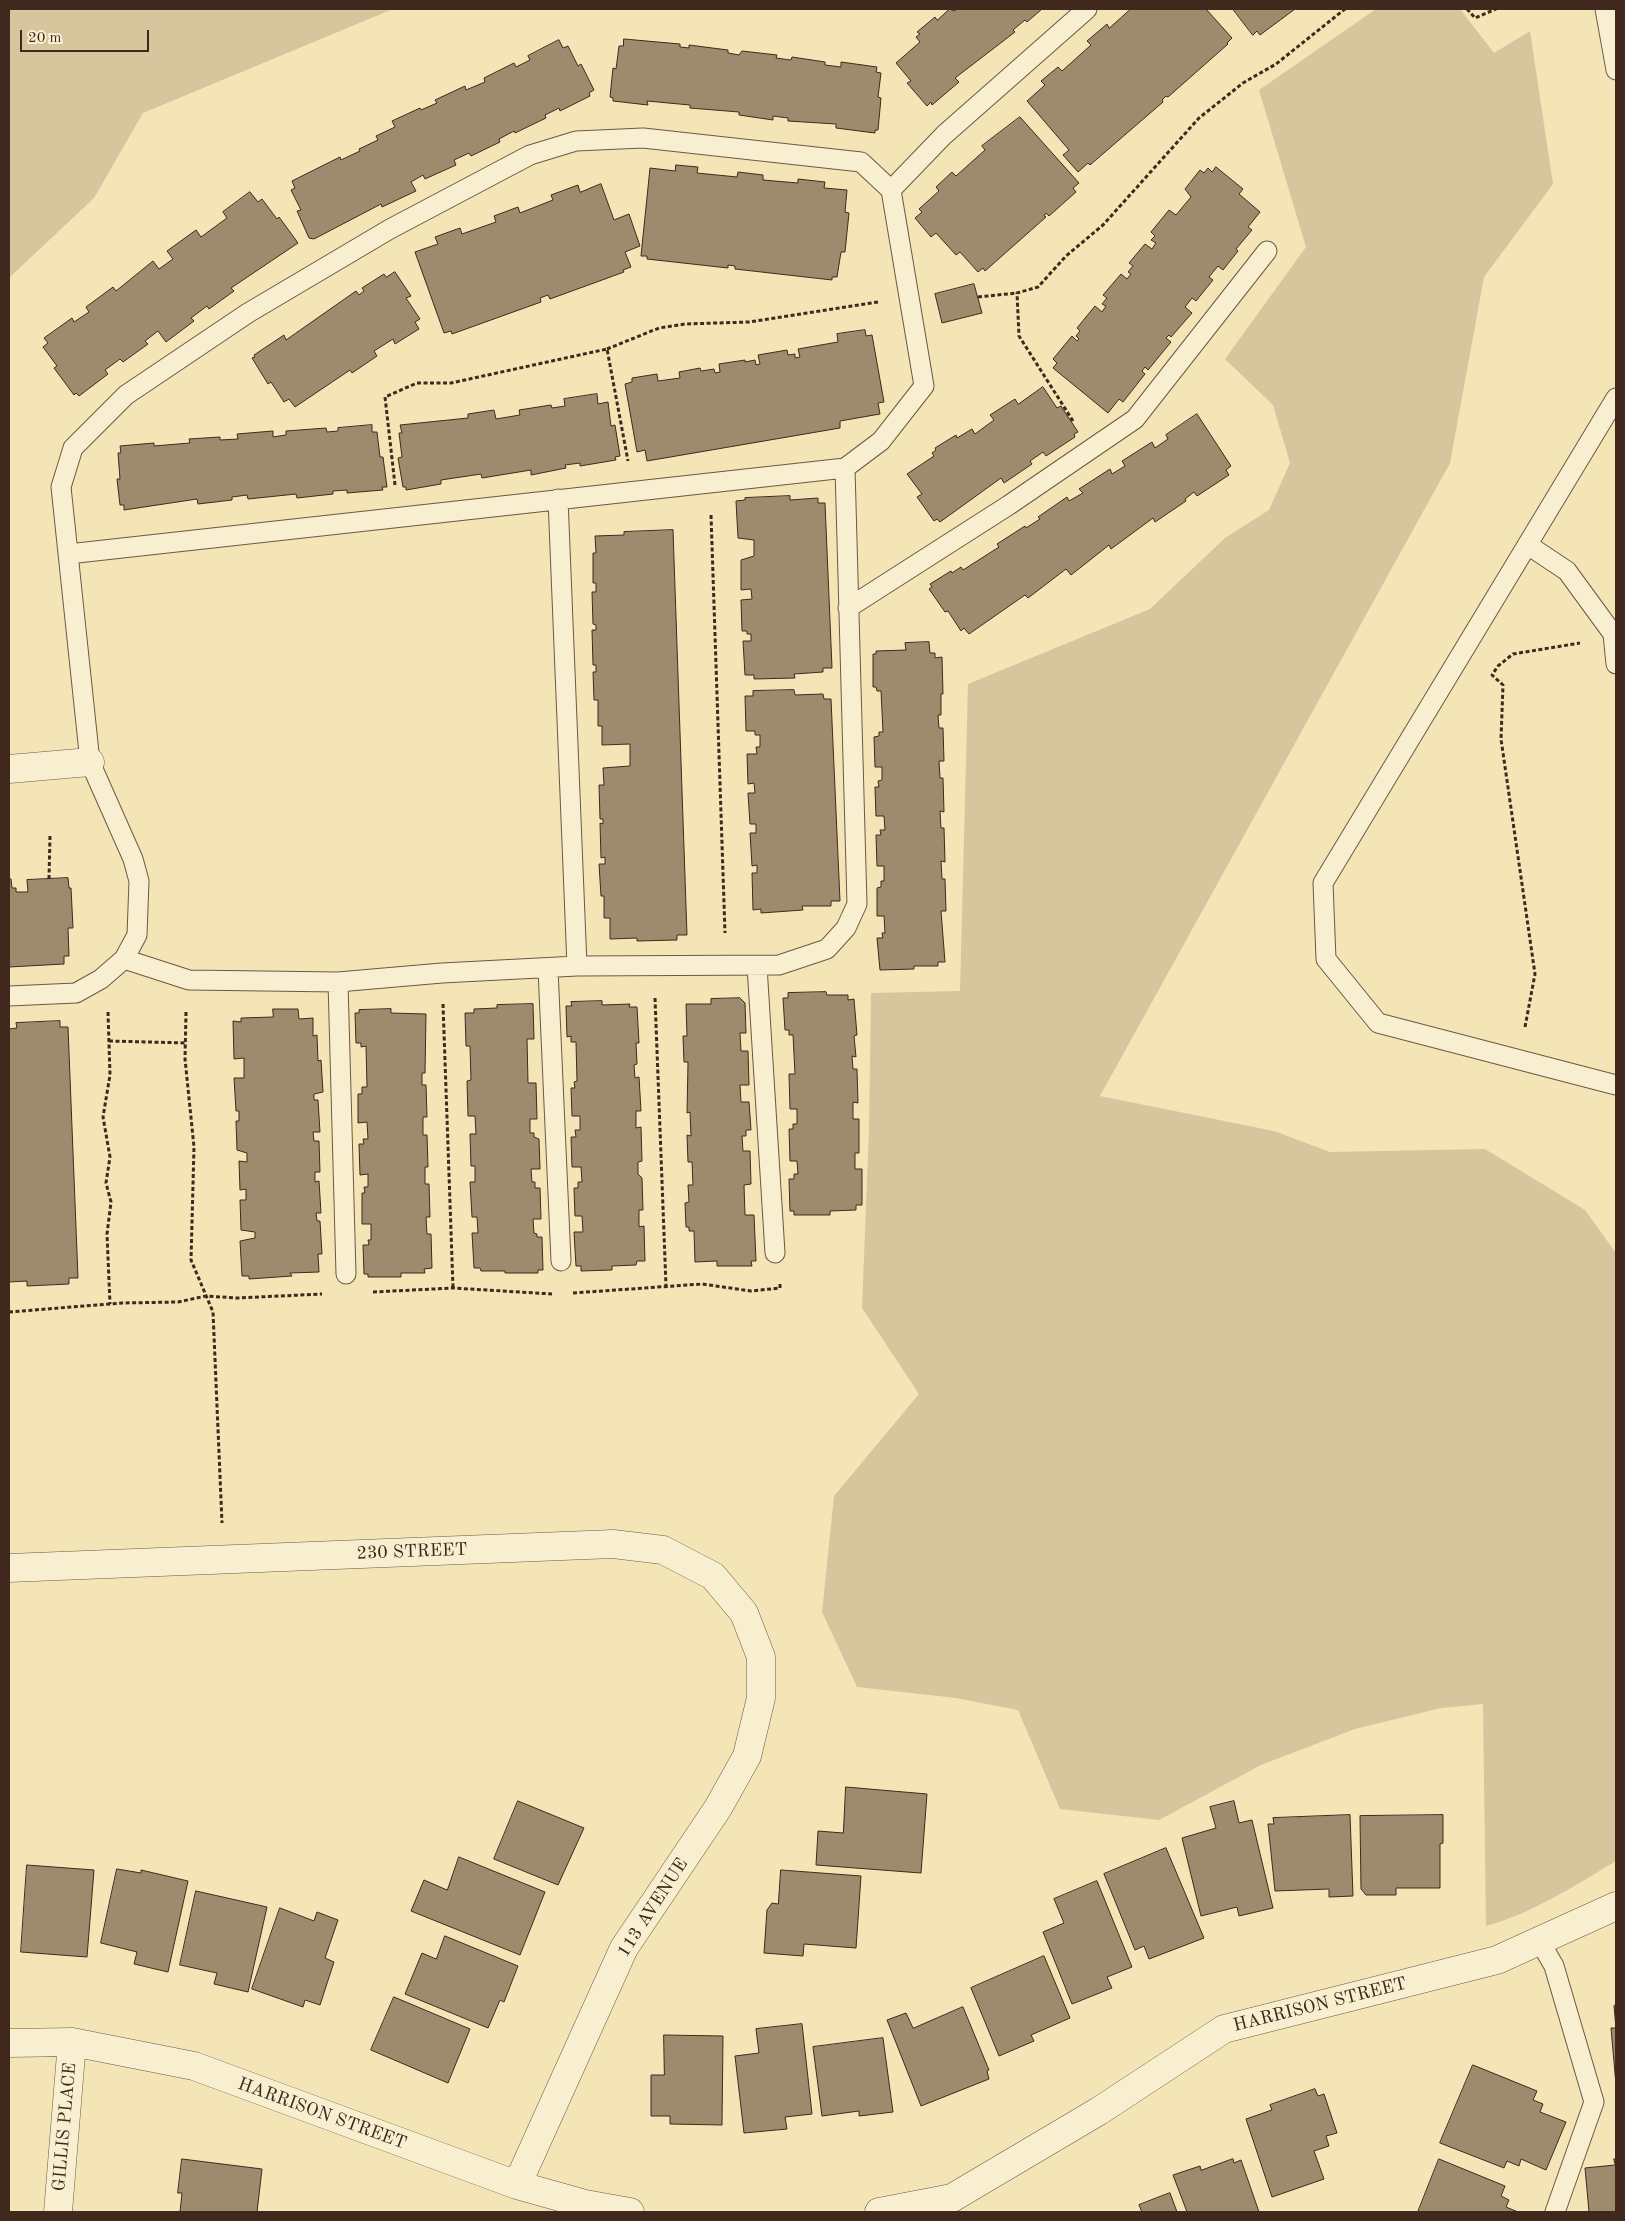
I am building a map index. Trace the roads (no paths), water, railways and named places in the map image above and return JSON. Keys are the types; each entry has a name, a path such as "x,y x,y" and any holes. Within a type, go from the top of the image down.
{"street":[{"path":"9,769 90,762"},
{"name":"230 STREET","path":"9,1568 613,1544 663,1550 713,1576 744,1613 761,1657"},
{"name":"113 AVENUE","path":"518,2186 624,1948 718,1808 747,1756 761,1698 761,1657"},
{"name":"HARRISON STREET","path":"879,2212 952,2198 1099,2111 1224,2029 1497,1960 1616,1906"},
{"name":"HARRISON STREET","path":"9,2043 72,2042 194,2066 518,2186 586,2204 630,2212"},
{"name":"GILLIS PLACE","path":"58,2212 72,2042"}],"lane":[{"path":"891,190 944,135 1087,9"},
{"path":"1605,9 1616,70"},
{"path":"9,996 76,993 101,979 124,959 137,935 139,881 126,839 90,762 68,554 61,487 73,448 126,395 248,313 390,229 530,155 576,141 642,138 861,162 891,190 924,386 882,441 845,468 68,554"},
{"path":"848,608 1009,505 1135,419 1266,251"},
{"path":"1616,398 1323,883 1326,958 1378,1023 1616,1085"},
{"path":"124,959 189,980 338,982 442,973 577,966 779,965 827,949 846,928 857,904 845,468"},
{"path":"558,499 577,966"},
{"path":"1528,545 1567,571 1612,634 1616,664"},
{"path":"758,966 775,1253"},
{"path":"548,968 561,1261"},
{"path":"338,982 346,1274"},
{"path":"1539,1940 1554,1966 1594,2102 1555,2212"}]}
